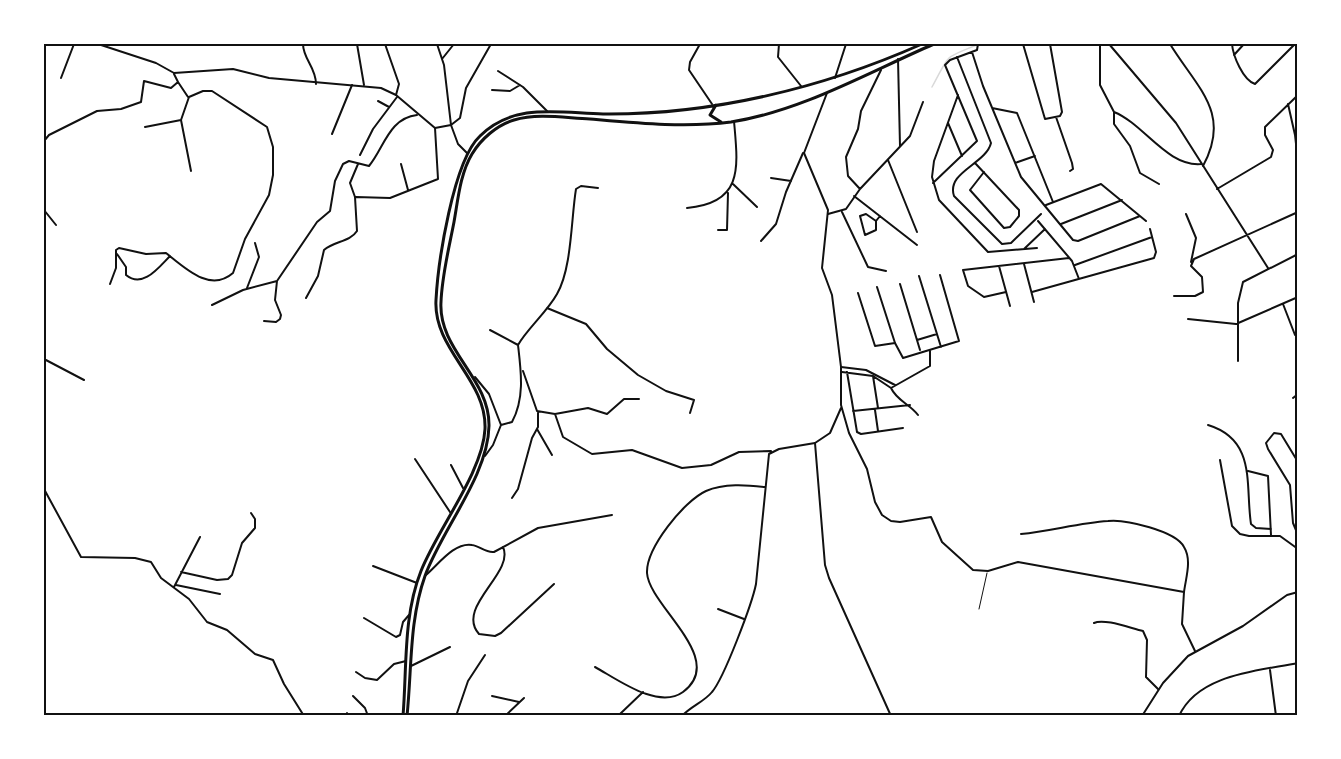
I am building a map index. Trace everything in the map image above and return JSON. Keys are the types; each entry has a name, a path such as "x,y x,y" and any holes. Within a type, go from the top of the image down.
{"highway":[{"path":"403,716 411,613 417,583 481,450 484,418 474,385 440,330 436,304 457,179 467,153 480,135 506,118 547,111 606,114 717,104 802,87 835,78 922,44"},
{"path":"408,716 413,624 426,575 483,459 488,440 487,405 475,377 452,345 441,311 443,284 462,182 471,155 478,146 502,125 513,120 538,116 672,124 734,121 784,108 934,44"},
{"path":"717,104 710,110 710,115 723,123"}],"street":[{"path":"61,78 74,44"},
{"path":"98,44 156,63 174,73 233,69 269,78 381,88 396,96 435,128 451,125 459,118 466,88 491,44"},
{"path":"303,44 305,55 314,68 316,84"},
{"path":"357,44 364,86"},
{"path":"360,155 373,129 396,96 399,84 385,44"},
{"path":"437,44 442,59 451,125 458,144 467,153"},
{"path":"442,59 454,44"},
{"path":"700,44 690,62 689,70 712,104"},
{"path":"779,44 778,57 802,87"},
{"path":"835,78 846,44"},
{"path":"933,183 977,141 945,65 957,57 977,50 978,44"},
{"path":"1023,44 1043,117 1056,117 1062,112 1050,44"},
{"path":"1100,44 1100,85 1114,112 1114,124 1127,141 1140,172 1159,184"},
{"path":"1109,44 1176,123 1268,268"},
{"path":"1170,44 1206,98 1212,112 1214,141 1202,165"},
{"path":"1232,44 1234,55 1250,82 1255,84 1260,82 1295,44"},
{"path":"1234,55 1244,44"},
{"path":"972,52 992,108 1025,183 1076,242 1140,216"},
{"path":"957,57 990,141 989,150 956,179 952,194 999,242 1011,243 1041,214"},
{"path":"898,59 900,146"},
{"path":"860,189 848,176 846,157 858,129 861,111 881,67"},
{"path":"498,71 520,85 547,111"},
{"path":"174,73 189,97"},
{"path":"44,141 49,135 97,111 121,109 141,102 144,81 167,89 178,82"},
{"path":"332,134 352,85"},
{"path":"492,90 510,91 520,85"},
{"path":"115,252 119,248 146,254 162,252 209,281 230,276 236,268 245,238 265,205 273,175 271,135 262,122 212,91 202,91 189,97 181,120 191,171"},
{"path":"761,241 776,224 828,91"},
{"path":"1217,189 1271,157 1273,150 1264,135 1265,127 1274,115 1298,94"},
{"path":"958,95 932,168 933,183 939,200 988,252 1037,248"},
{"path":"378,101 389,107"},
{"path":"828,214 842,212 912,132 923,102"},
{"path":"1288,104 1294,124 1298,162"},
{"path":"992,108 1017,113 1053,202"},
{"path":"1114,112 1130,120 1182,162 1202,165"},
{"path":"264,321 276,322 280,319 281,315 275,300 277,281 317,222 330,211 335,182 343,164 349,161 370,165 393,128 407,117 417,115"},
{"path":"1056,117 1072,163 1073,169 1070,171"},
{"path":"145,127 181,120"},
{"path":"687,208 714,204 728,193 733,184 737,158 734,121"},
{"path":"948,123 962,156"},
{"path":"355,196 390,198 439,177 435,128"},
{"path":"804,153 828,214 823,237 822,268 832,295 842,372 841,405 849,433 867,469 874,502 882,515 891,521 900,522 931,517 942,542 969,568 988,571 1014,561 1184,592"},
{"path":"1015,163 1035,156"},
{"path":"888,160 917,232"},
{"path":"974,163 984,172 1020,213 1010,227 1004,228 970,190 984,172"},
{"path":"306,298 318,276 324,250 356,235 358,228 355,196 350,183 358,164"},
{"path":"401,164 409,191"},
{"path":"1298,170 1298,183"},
{"path":"771,178 791,181"},
{"path":"1046,205 1098,183 1146,221"},
{"path":"733,184 757,207"},
{"path":"512,498 518,489 522,470 537,429 538,412 523,371 518,345 558,293 566,272 576,189 581,186 598,188"},
{"path":"718,230 727,230 728,193"},
{"path":"854,196 917,244"},
{"path":"1061,224 1122,200"},
{"path":"44,210 56,225"},
{"path":"842,212 868,267 886,271"},
{"path":"1191,262 1298,212"},
{"path":"876,221 866,214 860,216 864,234 868,235 876,230 876,221 880,216"},
{"path":"1174,296 1195,296 1203,292 1202,277 1191,266 1196,238 1186,214"},
{"path":"1037,220 1075,265 1078,279"},
{"path":"1024,249 1045,229"},
{"path":"1032,292 1154,258 1156,252 1150,229"},
{"path":"1075,265 1152,237"},
{"path":"247,288 260,257 255,243"},
{"path":"115,252 126,267 126,275 135,279 150,276 170,256"},
{"path":"110,284 117,262 115,252"},
{"path":"1238,361 1239,292 1243,282 1298,255"},
{"path":"1006,292 984,297 965,282 963,270 1069,258"},
{"path":"1024,263 1034,302"},
{"path":"999,265 1010,306"},
{"path":"877,287 895,343 903,357 957,343 959,337 940,275"},
{"path":"919,276 941,348"},
{"path":"213,305 247,288 277,281"},
{"path":"900,284 920,350"},
{"path":"858,293 875,346 895,343"},
{"path":"1188,319 1227,325 1239,323 1298,297"},
{"path":"1283,304 1295,335"},
{"path":"547,308 586,324 607,349 638,375 666,391 694,400 690,413"},
{"path":"490,330 518,345"},
{"path":"916,340 937,334"},
{"path":"891,388 930,366 930,351"},
{"path":"44,359 84,380"},
{"path":"841,368 866,370 895,385"},
{"path":"501,425 510,424 519,407 523,371"},
{"path":"842,372 873,376 891,388 897,398 910,405 918,415"},
{"path":"848,372 853,411 859,434 903,428"},
{"path":"873,376 878,431"},
{"path":"475,377 489,394 501,425 493,445 483,459"},
{"path":"1293,398 1298,394"},
{"path":"538,412 555,414 588,408 607,414 624,399 639,399"},
{"path":"555,414 563,437 592,454 632,450 680,467 692,468 711,465 739,452 772,451 815,442 830,434 841,405"},
{"path":"853,411 910,405"},
{"path":"1208,425 1221,429 1232,437 1245,459 1248,471 1251,524 1256,528 1271,529"},
{"path":"537,429 552,455"},
{"path":"1298,462 1281,434 1274,433 1268,438 1266,443 1268,449 1290,485 1293,523 1298,535"},
{"path":"815,442 826,573 891,716"},
{"path":"682,716 706,698 717,684 756,584 768,458 772,451"},
{"path":"415,459 450,512"},
{"path":"1220,460 1232,526 1245,535 1280,536 1298,549"},
{"path":"451,465 463,488"},
{"path":"1248,471 1268,476 1271,535"},
{"path":"595,667 643,692 662,697 682,692 695,675 696,661 683,634 650,586 647,573 652,550 675,518 708,490 733,485 765,487"},
{"path":"44,489 81,557 144,559 152,562 161,578 175,586 189,599 207,622 227,630 255,654 273,660 284,684 304,716"},
{"path":"181,572 218,580 228,579 242,543 255,528 251,513"},
{"path":"426,575 453,550 462,546 475,545 490,553 546,526 612,515"},
{"path":"1022,534 1108,521 1160,531 1178,539 1187,552 1188,569 1182,624 1195,651"},
{"path":"175,586 200,537"},
{"path":"503,548 505,561 475,612 473,623 479,634 495,636 501,633 554,584"},
{"path":"374,566 417,583"},
{"path":"175,586 220,594"},
{"path":"1142,716 1158,689 1195,651 1243,626 1287,595 1298,592"},
{"path":"718,609 744,619"},
{"path":"364,618 396,637 400,635 403,622 411,613"},
{"path":"1094,623 1106,621 1143,632 1147,640 1146,677 1158,689"},
{"path":"411,666 450,646"},
{"path":"456,716 468,681 485,655"},
{"path":"356,672 365,678 377,680 394,664 406,661"},
{"path":"1179,716 1189,699 1207,686 1298,663"},
{"path":"1270,670 1276,716"},
{"path":"620,714 643,692"},
{"path":"353,696 365,708 368,716"},
{"path":"492,696 519,702"},
{"path":"505,716 524,698"}],"lane":[{"path":"979,609 988,571"}],"waterway":[{"path":"932,87 949,58 979,44"}]}
